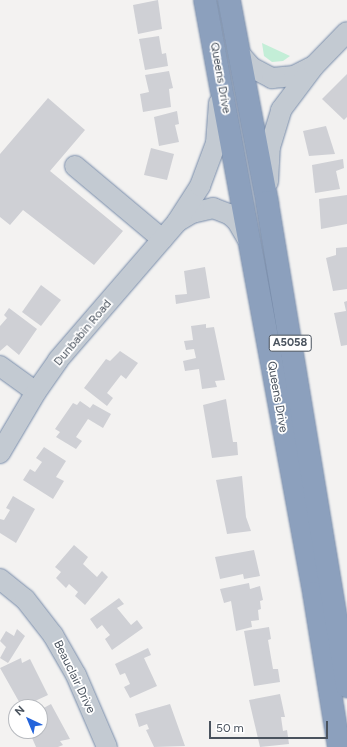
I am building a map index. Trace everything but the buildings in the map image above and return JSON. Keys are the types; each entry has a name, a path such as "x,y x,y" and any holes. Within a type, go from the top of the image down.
{"highway":[{"name":"Queens Drive","path":"206,0 248,240 314,593 339,747"},
{"name":"Queens Drive","path":"229,0 267,202 347,686"}],"street":[{"path":"267,202 270,146 276,121 281,110 314,66 347,32"},
{"path":"240,53 251,67 272,78 294,76 314,66"},
{"name":"Dunbabin Road","path":"0,452 36,392 58,360 177,222 200,186 212,158 218,129 221,82"},
{"path":"75,166 162,239"},
{"name":"Dunbabin Road","path":"177,222 198,211 213,208 229,214 237,221 248,240"},
{"path":"0,366 36,392"},
{"name":"Beauclair Drive","path":"0,579 25,599 53,635 76,675 107,747"}],"green space":[{"path":"262,43 290,56 283,61 272,62 264,56"}]}
